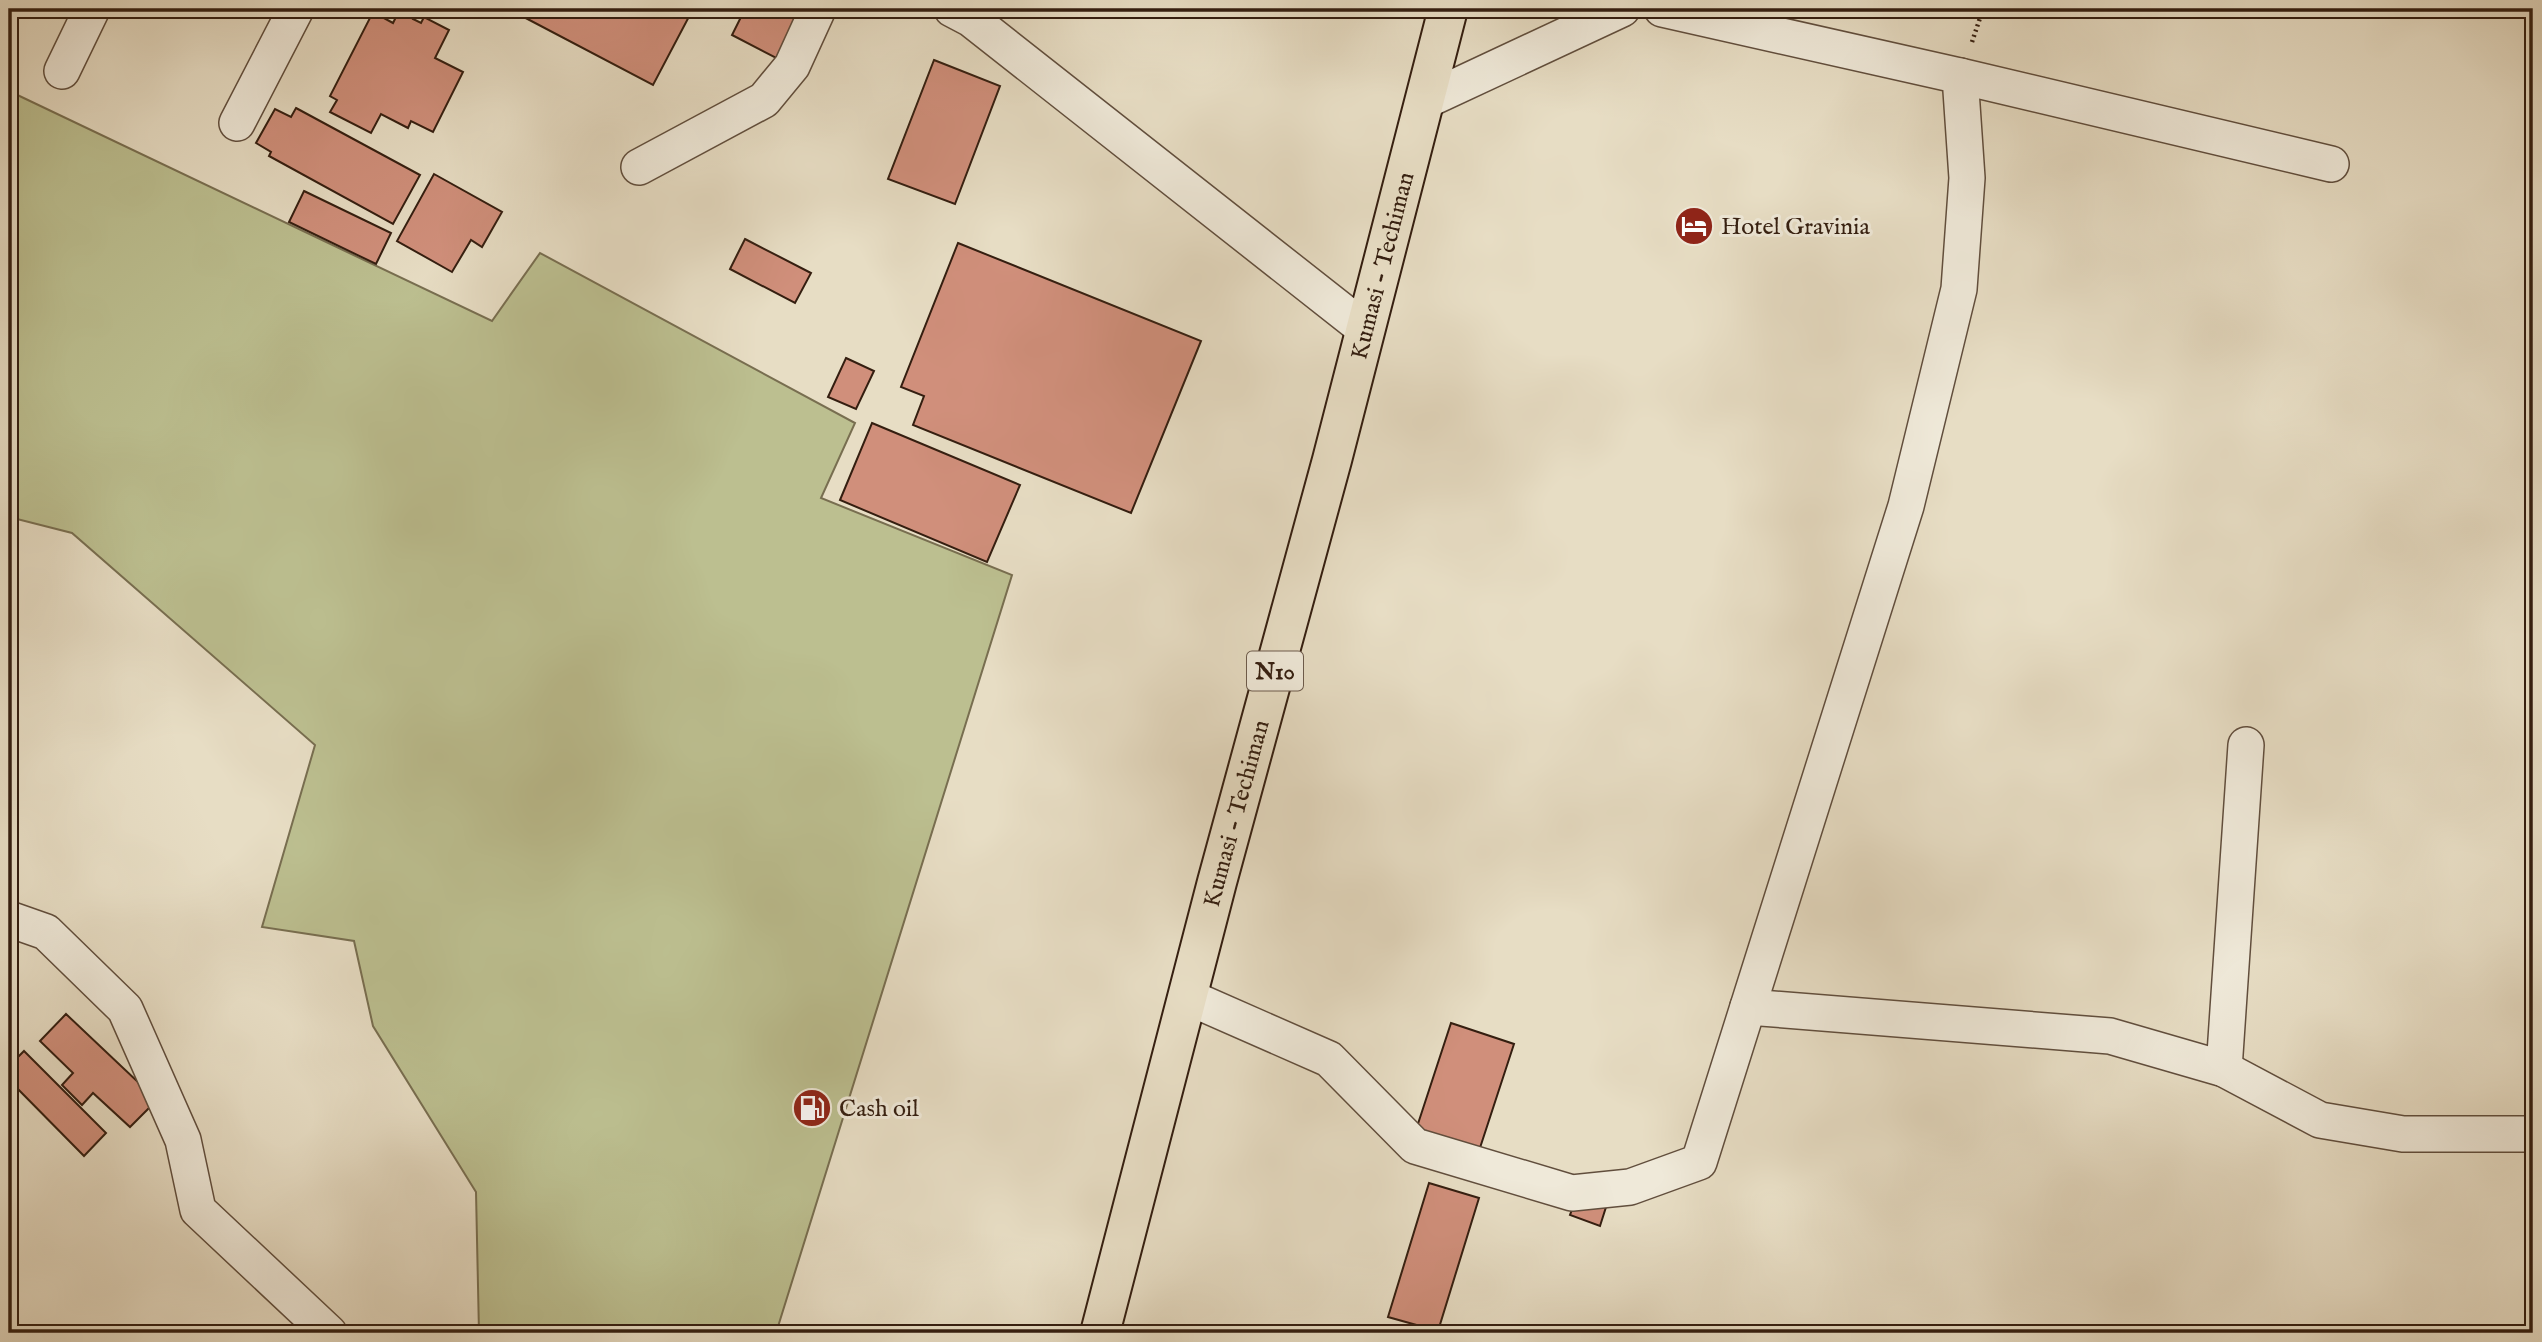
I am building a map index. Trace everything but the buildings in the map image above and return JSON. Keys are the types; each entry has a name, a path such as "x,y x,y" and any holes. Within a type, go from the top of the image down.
{"highway":[{"name":"Kumasi - Techiman","path":"1100,1333 1366,330 1448,9"}],"street":[{"path":"62,71 92,9"},
{"path":"237,123 296,9"},
{"path":"639,167 764,100 792,66 818,9"},
{"path":"952,9 971,19 1366,330"},
{"path":"1425,101 1622,9"},
{"path":"1662,9 2331,164"},
{"path":"1188,997 1329,1059 1415,1146 1572,1193 1630,1187 1699,1163 1906,506 1959,289 1967,178 1960,76"},
{"path":"2224,1069 2246,746"},
{"path":"9,919 46,932 125,1009 183,1140 198,1210 329,1333"},
{"path":"1748,1007 2110,1036 2224,1069 2320,1120 2403,1134 2533,1133"}],"green space":[{"path":"9,91 492,321 540,253 855,423 821,498 1012,575 776,1333 479,1333 476,1192 373,1026 354,941 262,927 315,745 72,533 9,517"}],"place":[{"name":"Hotel Gravinia","path":"1694,226"},
{"name":"Cash oil","path":"812,1108"}]}
